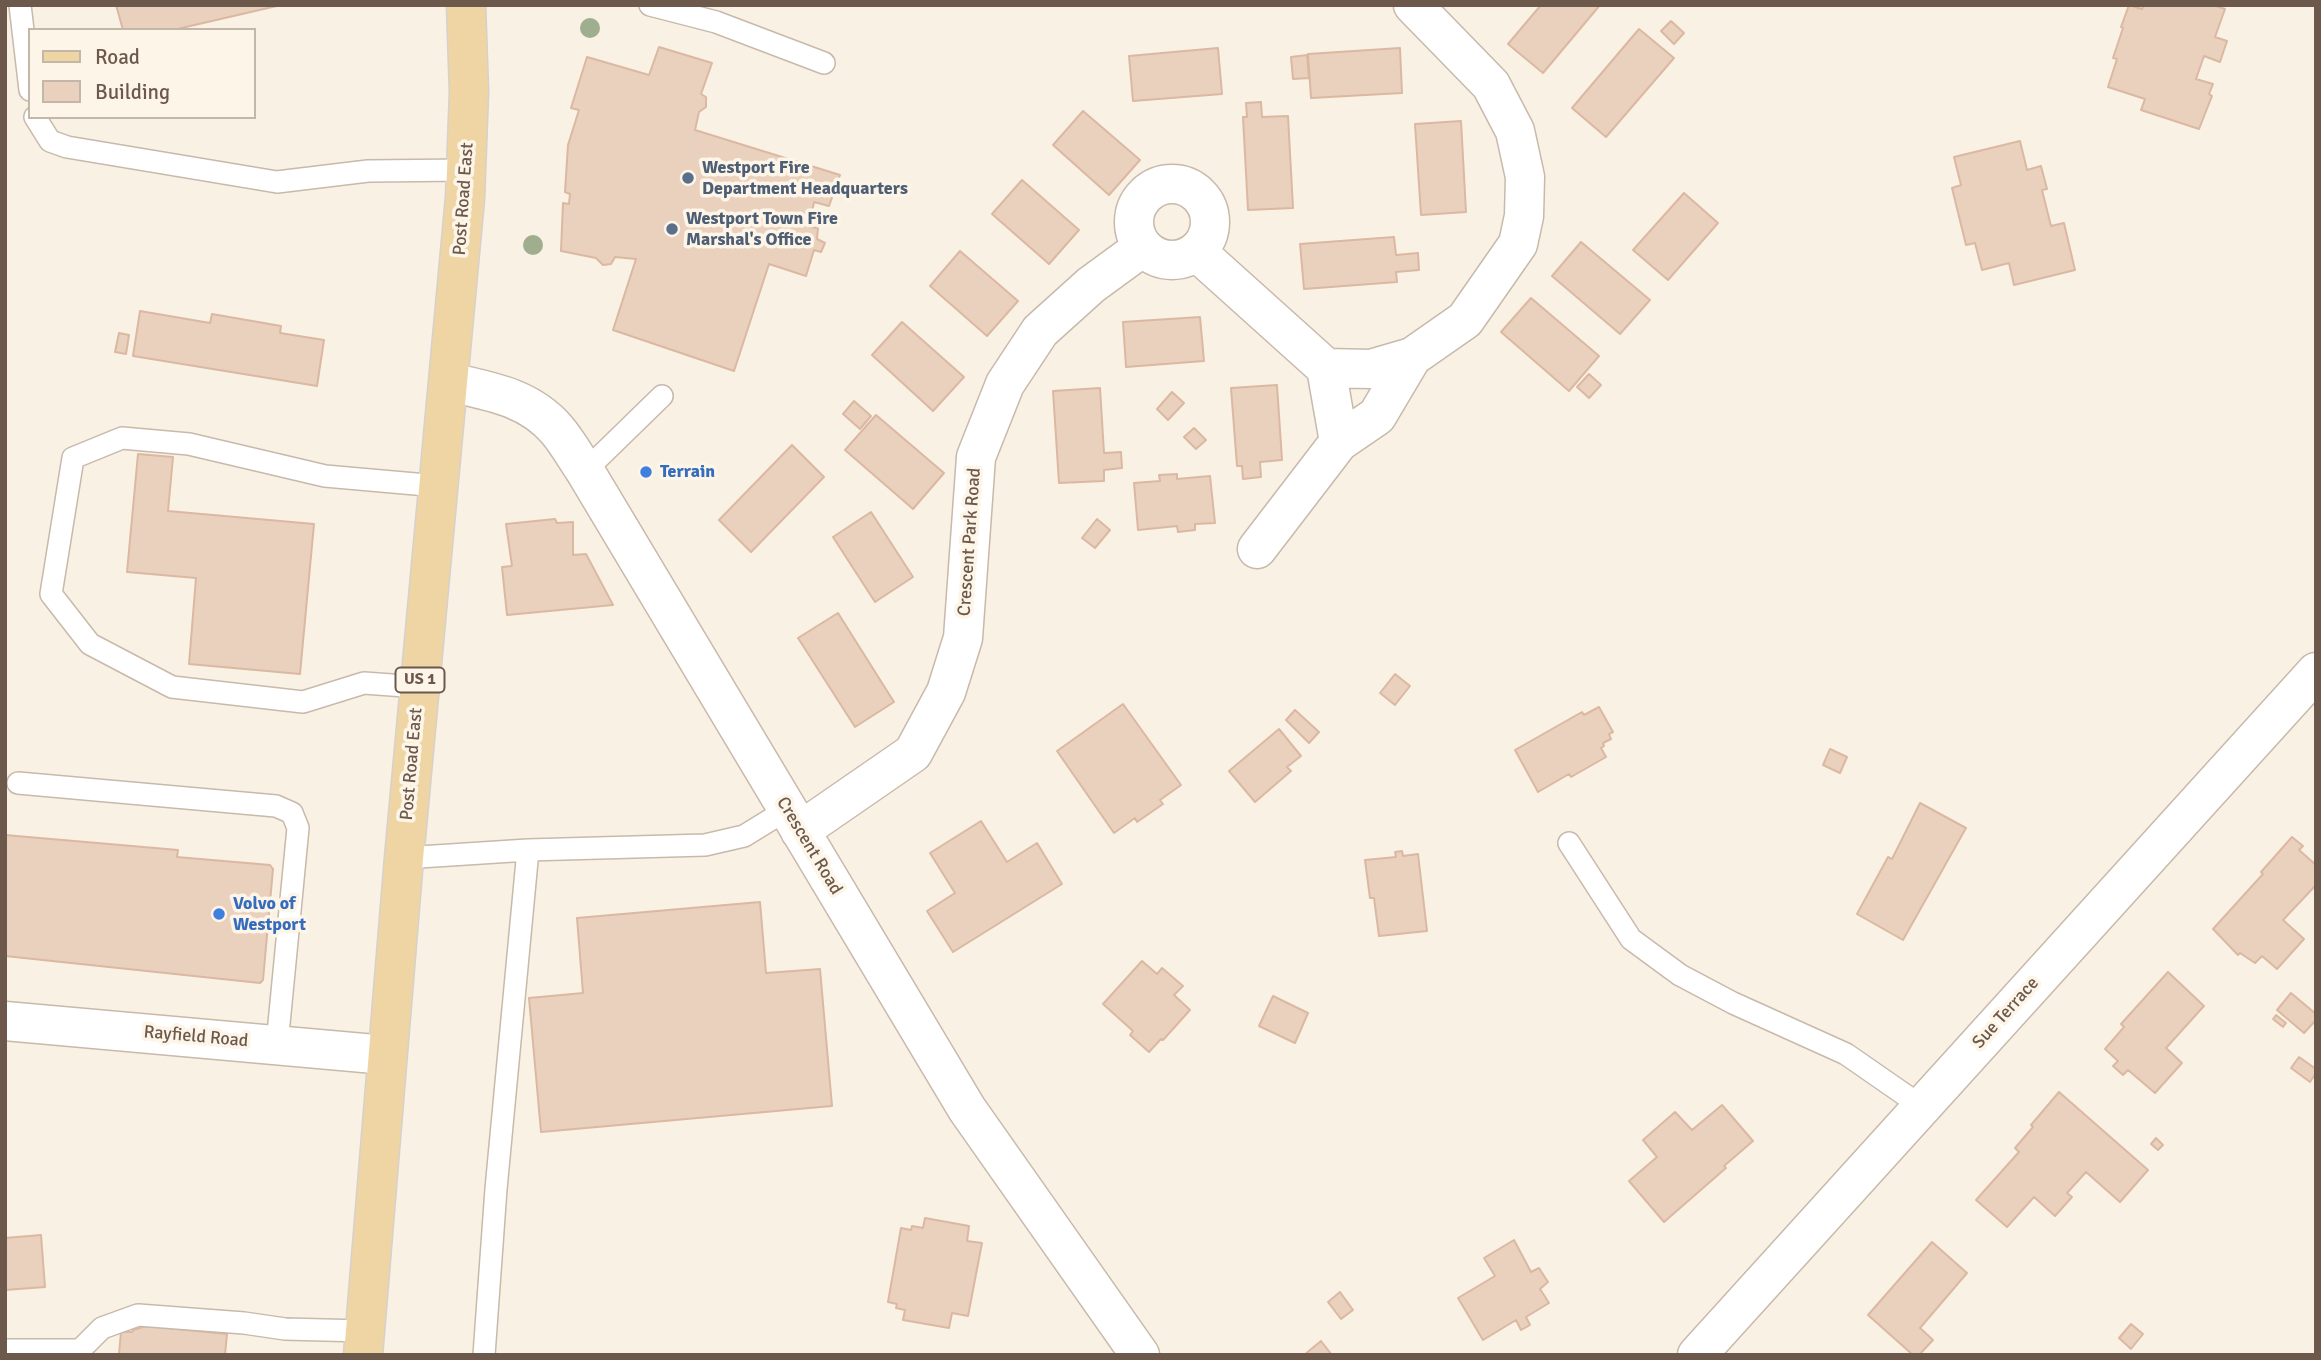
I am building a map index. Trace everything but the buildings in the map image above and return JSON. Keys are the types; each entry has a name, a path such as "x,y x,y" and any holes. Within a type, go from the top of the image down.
{"main road":[{"name":"Post Road East","path":"363,1343 386,1055 467,170 469,92 466,5"}],"street":[{"path":"1326,368 1370,369 1412,357 1465,320 1518,244 1524,216 1525,177 1515,131 1491,85 1413,5"},
{"path":"1179,184 1192,188 1203,198 1209,211 1211,226 1206,240 1197,252 1175,261 1163,260 1143,247 1136,236 1133,222 1142,197 1153,188 1179,184"},
{"name":"Crescent Park Road","path":"794,820 913,753 946,692 962,638 976,457 1005,384 1040,331 1091,285 1143,247"},
{"path":"1197,252 1326,368 1339,442"},
{"path":"1257,549 1339,442 1377,416 1412,357"},
{"name":"Crescent Road","path":"449,382 500,393 523,402 540,413 558,431 585,471 967,1109 1140,1355"},
{"name":"Sue Terrace","path":"1697,1355 2316,672"},
{"name":"Rayfield Road","path":"5,1021 386,1055"}],"lane":[{"path":"20,5 28,73"},
{"path":"650,5 716,22 824,63"},
{"path":"37,119 50,141 67,148 277,182 368,171 467,170"},
{"path":"585,471 662,396"},
{"path":"419,687 364,683 303,702 172,687 90,644 51,594 73,458 122,438 189,444 325,476 438,486"},
{"path":"18,783 276,806 292,813 298,828 277,1044"},
{"path":"404,858 528,850 705,845 794,820"},
{"path":"1569,844 1631,939 1680,975 1733,1003 1846,1054 1922,1106"},
{"path":"484,1355 496,1189 528,850"},
{"path":"5,1350 80,1352 102,1328 138,1315 243,1323 363,1343"}],"place":[{"name":"Westport Fire Department Headquarters","path":"688,178"},
{"name":"Westport Town Fire Marshal's Office","path":"672,229"},
{"name":"Terrain","path":"646,472"},
{"name":"Volvo of Westport","path":"219,914"}]}
